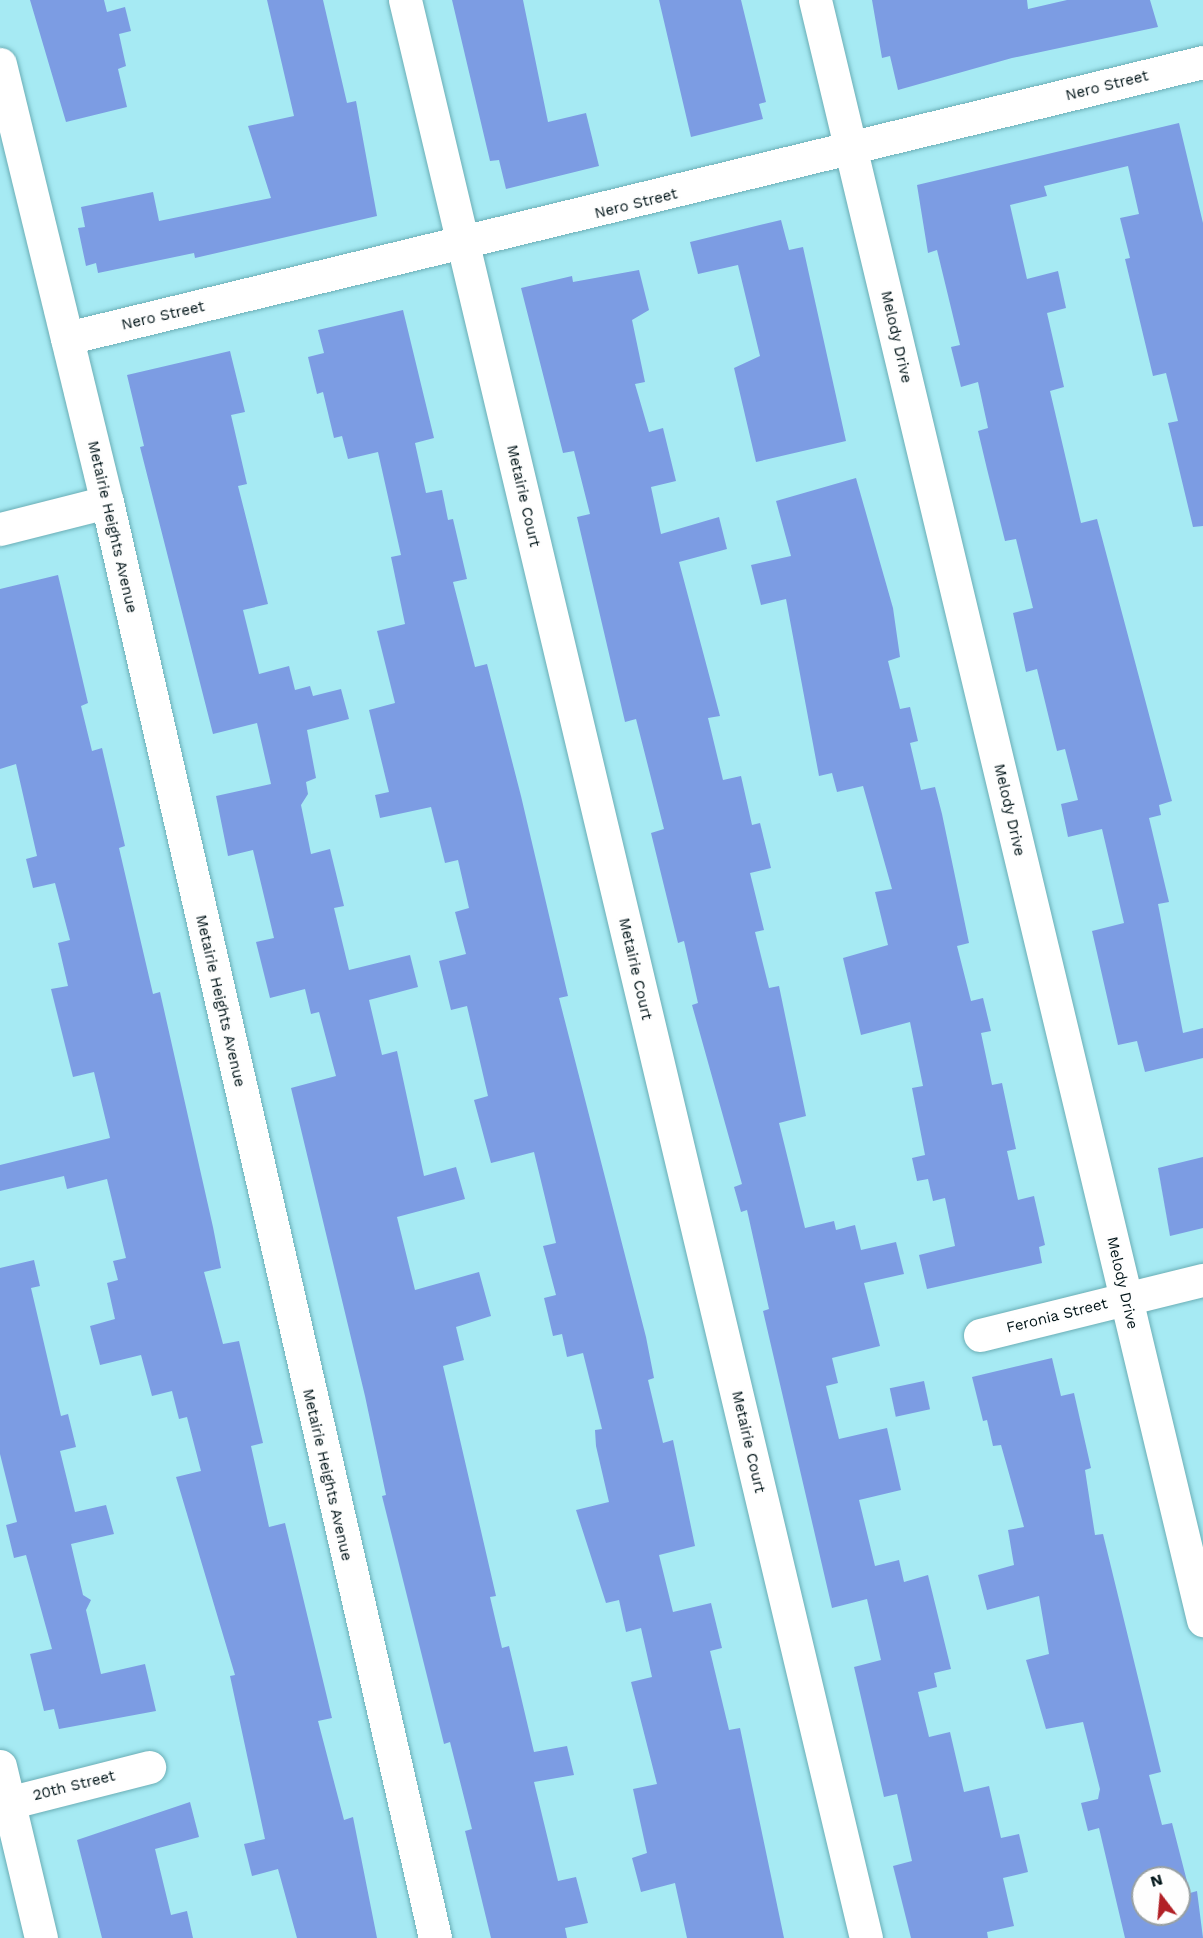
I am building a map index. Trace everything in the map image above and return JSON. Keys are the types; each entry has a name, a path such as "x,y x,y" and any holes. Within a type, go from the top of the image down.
{"street":[{"name":"Metairie Court","path":"405,0 866,1938"},
{"name":"Melody Drive","path":"815,0 1203,1620"},
{"name":"Nero Street","path":"67,338 464,246 1203,62"},
{"name":"Metairie Heights Avenue","path":"0,64 107,502 435,1938"},
{"path":"0,529 107,502"},
{"name":"Feronia Street","path":"980,1335 1203,1280"},
{"path":"0,1766 4,1804 41,1938"},
{"name":"20th Street","path":"4,1804 149,1767"}],"building":[{"path":"30,0 104,0 107,12 125,7 131,31 119,34 126,66 118,69 127,107 66,122"},
{"path":"267,0 323,0 347,103 356,101 377,216 195,258 194,253 98,273 96,263 86,266 78,228 85,227 81,207 153,192 159,221 271,198 248,126 294,116"},
{"path":"452,0 523,0 548,122 586,113 599,166 506,189 499,160 490,161"},
{"path":"659,0 741,0 766,102 759,104 763,119 691,137"},
{"path":"872,0 1027,0 1028,9 1067,0 1150,0 1158,27 1012,58 898,90 890,56 882,58"},
{"path":"1179,123 1203,223 1203,526 1193,527 1168,423 1178,421 1166,373 1153,376 1125,259 1130,258 1120,218 1139,214 1128,166 1044,186 1047,196 1010,205 1027,279 1058,271 1066,308 1047,313 1064,387 1050,391 1081,523 1097,519 1172,801 1159,805 1161,815 1149,818 1169,902 1158,904 1183,1033 1203,1028 1203,1058 1145,1072 1137,1041 1118,1045 1092,931 1124,923 1102,829 1068,837 1061,804 1078,800 1065,749 1057,751 1037,669 1026,672 1013,613 1033,608 1016,539 1005,541 987,469 978,431 988,428 978,382 961,387 951,347 960,345 937,250 928,253 917,185"},
{"path":"781,220 789,250 803,247 846,441 756,462 734,368 760,356 738,265 698,274 690,242"},
{"path":"639,270 649,310 632,320 645,382 635,384 649,432 663,428 676,481 651,487 661,534 719,517 727,549 679,562 720,716 708,718 723,780 741,776 752,825 760,823 771,868 750,873 764,930 755,932 769,988 779,986 806,1116 779,1123 805,1228 834,1221 836,1230 855,1225 861,1250 896,1242 904,1274 864,1283 880,1346 832,1358 838,1383 826,1386 839,1439 887,1428 901,1490 859,1500 875,1566 899,1560 904,1582 928,1575 951,1669 934,1673 937,1687 918,1692 929,1737 950,1732 964,1792 989,1786 1001,1838 1019,1834 1028,1872 1003,1878 1014,1926 987,1932 988,1938 911,1938 893,1866 912,1861 897,1794 884,1797 854,1667 881,1660 867,1599 832,1608 763,1311 769,1309 747,1210 741,1212 734,1187 742,1184 692,1005 698,1003 684,941 678,943 651,833 664,829 636,719 625,722 577,517 590,514 574,451 563,453 521,288 572,276 573,282"},
{"path":"403,310 434,438 415,443 426,493 442,490 448,520 453,519 467,579 453,582 475,667 487,664 521,796 568,996 559,998 646,1337 654,1378 648,1380 663,1443 673,1440 695,1546 659,1555 673,1612 711,1603 722,1648 710,1651 729,1730 740,1728 784,1938 687,1938 675,1883 641,1892 632,1858 647,1853 633,1789 657,1784 631,1682 652,1677 641,1628 626,1632 619,1600 606,1603 576,1510 609,1502 596,1446 595,1430 602,1429 583,1353 567,1357 562,1334 553,1336 544,1298 556,1295 543,1246 556,1243 534,1152 491,1163 474,1100 488,1096 467,1006 451,1010 439,961 466,954 455,912 469,908 458,860 445,863 431,807 380,818 375,795 389,792 369,710 395,703 377,631 405,624 391,557 401,555 378,452 348,459 342,436 334,438 323,392 317,394 308,357 324,353 318,330"},
{"path":"230,351 245,412 231,415 247,484 238,486 268,604 243,610 259,674 289,666 295,690 310,686 313,696 341,689 349,719 307,730 316,778 306,782 308,794 301,805 311,854 330,849 344,906 334,908 349,970 410,955 418,987 369,1000 382,1055 397,1051 424,1176 456,1167 465,1199 397,1217 415,1290 479,1272 491,1316 456,1327 464,1360 443,1366 496,1596 490,1597 502,1648 509,1646 534,1752 567,1746 574,1775 534,1782 558,1881 576,1877 588,1923 565,1928 567,1938 491,1938 465,1831 472,1829 450,1742 444,1744 382,1496 386,1495 365,1396 291,1088 336,1076 319,1012 311,1014 305,989 270,998 256,942 274,938 253,850 228,856 216,796 271,784 257,723 213,734 140,447 144,446 127,375"},
{"path":"856,478 893,608 900,657 888,661 900,709 910,707 918,741 910,743 921,790 935,787 942,814 969,943 957,946 971,1001 983,998 991,1031 981,1033 992,1085 1002,1083 1016,1149 1007,1151 1018,1200 1034,1196 1045,1245 1039,1247 1042,1263 927,1289 919,1255 955,1246 945,1198 933,1201 928,1179 917,1181 912,1158 925,1155 912,1088 923,1086 910,1022 861,1035 843,958 888,945 875,892 892,889 863,786 837,792 832,773 819,776 786,599 761,605 751,565 791,556 776,501"},
{"path":"58,575 88,703 81,706 92,751 102,748 125,846 119,848 153,994 160,992 213,1227 221,1268 204,1272 223,1344 239,1341 263,1443 251,1446 269,1527 285,1523 332,1718 318,1721 344,1820 353,1817 377,1938 297,1938 278,1869 252,1876 244,1844 265,1839 230,1676 235,1675 176,1477 201,1471 187,1417 179,1419 172,1391 152,1396 141,1355 100,1365 90,1326 115,1319 107,1283 118,1280 113,1261 126,1258 107,1179 67,1189 64,1176 0,1191 0,1165 110,1138 94,1072 73,1077 51,989 68,986 58,943 70,940 55,883 33,888 26,859 37,856 16,764 0,769 0,589"},
{"path":"1203,1157 1203,1228 1170,1236 1158,1168"},
{"path":"34,1260 40,1286 31,1288 61,1416 68,1414 76,1447 60,1451 75,1512 106,1505 114,1534 71,1544 83,1595 91,1600 86,1610 101,1674 145,1664 156,1711 59,1729 54,1709 44,1711 30,1654 52,1649 26,1555 14,1558 6,1525 17,1522 0,1454 0,1268"},
{"path":"1052,1358 1061,1396 1074,1393 1091,1468 1085,1470 1095,1535 1103,1534 1161,1772 1149,1775 1162,1825 1172,1823 1183,1866 1131,1866 1131,1926 1191,1926 1191,1893 1197,1891 1203,1938 1125,1938 1099,1828 1088,1831 1081,1803 1098,1799 1100,1789 1083,1722 1046,1729 1026,1660 1049,1654 1039,1596 987,1610 978,1575 1014,1565 1008,1530 1024,1527 1001,1445 993,1446 987,1420 983,1421 972,1377"},
{"path":"924,1381 930,1409 896,1417 890,1388"},
{"path":"190,1802 199,1837 155,1849 171,1915 187,1911 193,1938 102,1938 77,1840"}]}
